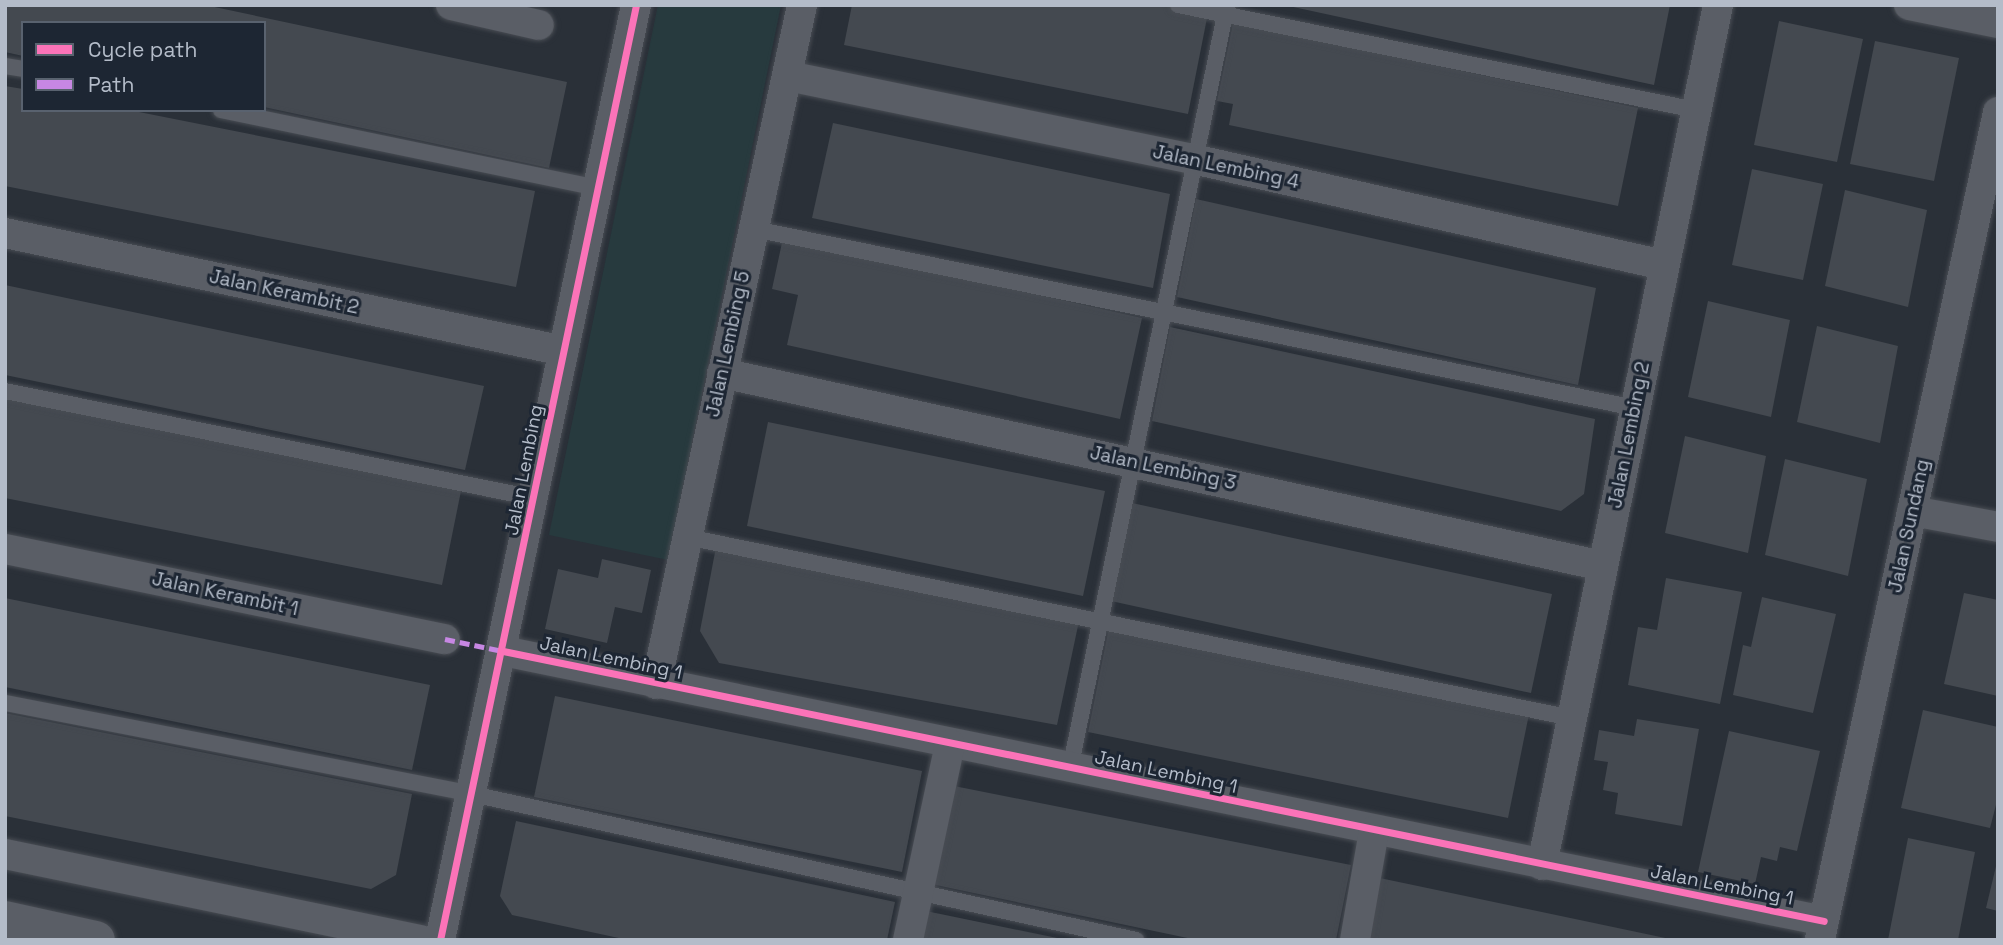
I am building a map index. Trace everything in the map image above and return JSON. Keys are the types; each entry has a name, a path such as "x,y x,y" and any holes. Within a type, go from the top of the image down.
{"street":[{"path":"451,5 539,24"},
{"name":"Jalan Lembing","path":"440,940 503,651 636,5"},
{"name":"Jalan Lembing 5","path":"656,684 802,5"},
{"name":"Jalan Lembing 2","path":"1542,865 1718,5"},
{"path":"1909,5 1998,23"},
{"name":"Jalan Lembing 4","path":"788,76 1193,159 1664,265"},
{"name":"Jalan Sundang","path":"1822,930 1998,112"},
{"name":"Jalan Kerambit 2","path":"5,233 564,351"},
{"name":"Jalan Lembing 3","path":"722,373 1603,566"},
{"path":"1912,511 1998,527"},
{"name":"Jalan Kerambit 1","path":"5,549 445,639"},
{"name":"Jalan Lembing 1","path":"503,651 1542,865 1822,930"},
{"path":"908,940 950,744"},
{"path":"1355,940 1374,831"},
{"path":"5,854 421,940"},
{"path":"5,920 96,940"}],"lane":[{"path":"1178,5 1226,10 1696,110"},
{"path":"1070,769 1161,314 1226,10"},
{"path":"231,112 598,188"},
{"path":"754,229 1161,314 1635,408"},
{"path":"5,391 534,498"},
{"path":"687,537 1572,718"},
{"path":"5,703 472,794 918,895 1136,940"}],"green space":[{"path":"658,5 781,5 668,560 549,535"}],"building":[{"path":"5,5 205,5 567,82 549,168 266,107 266,21 21,21 21,56 5,52"},
{"path":"852,5 1172,5 1208,13 1188,114 844,45"},
{"path":"1284,5 1670,5 1654,85"},
{"path":"1779,21 1863,39 1837,162 1754,145"},
{"path":"1233,23 1638,108 1618,206 1229,125 1233,104 1217,101"},
{"path":"1875,41 1959,58 1934,181 1850,164"},
{"path":"5,86 21,89 21,112 139,112 535,191 516,287 5,186"},
{"path":"833,123 1170,194 1153,288 812,218"},
{"path":"1752,169 1823,184 1803,280 1732,265"},
{"path":"1845,190 1927,210 1908,307 1825,286"},
{"path":"1196,199 1596,288 1578,385 1177,297"},
{"path":"783,238 1142,318 1120,419 787,345 798,295 772,289"},
{"path":"5,285 484,386 465,470 5,375"},
{"path":"1708,301 1790,320 1771,417 1688,397"},
{"path":"1817,326 1898,346 1880,443 1797,422"},
{"path":"1170,327 1595,419 1584,494 1561,511 1152,421"},
{"path":"5,394 462,486 442,585 5,498"},
{"path":"768,422 1105,491 1083,596 747,526"},
{"path":"1685,436 1766,456 1748,553 1665,533"},
{"path":"1785,459 1867,479 1848,576 1765,555"},
{"path":"1132,503 1552,594 1531,693 1111,601"},
{"path":"716,547 1079,621 1057,725 719,663 700,631"},
{"path":"602,559 651,570 642,613 615,607 607,643 545,629 558,569 598,578"},
{"path":"1666,578 1742,592 1720,704 1628,685 1638,627 1657,630"},
{"path":"1964,593 1998,600 1998,696 1944,684"},
{"path":"1762,597 1836,614 1813,713 1733,695 1743,645 1751,647"},
{"path":"5,598 430,685 412,770 5,687"},
{"path":"1109,627 1529,714 1508,818 1088,732"},
{"path":"555,696 922,771 902,872 534,797"},
{"path":"1923,710 1998,727 1998,797 1990,828 1901,808"},
{"path":"5,713 412,794 396,875 371,889 5,816"},
{"path":"1637,719 1699,729 1682,826 1615,814 1618,793 1603,790 1608,762 1594,760 1599,730 1634,736"},
{"path":"1729,731 1820,751 1797,851 1780,847 1777,861 1761,857 1755,884 1698,872"},
{"path":"949,785 1351,865 1336,940 1197,940 931,884"},
{"path":"516,821 895,902 887,940 628,940 512,915 500,896"},
{"path":"1908,838 1975,852 1958,940 1888,940"},
{"path":"1998,858 1998,911 1986,908"},
{"path":"1375,877 1670,939 1670,940 1364,940"},
{"path":"921,910 1062,939 1062,940 915,940"}],"marked path":[{"path":"445,639 503,651"}],"cycle path":[{"path":"440,940 636,5"},
{"path":"503,651 1824,921"}]}
